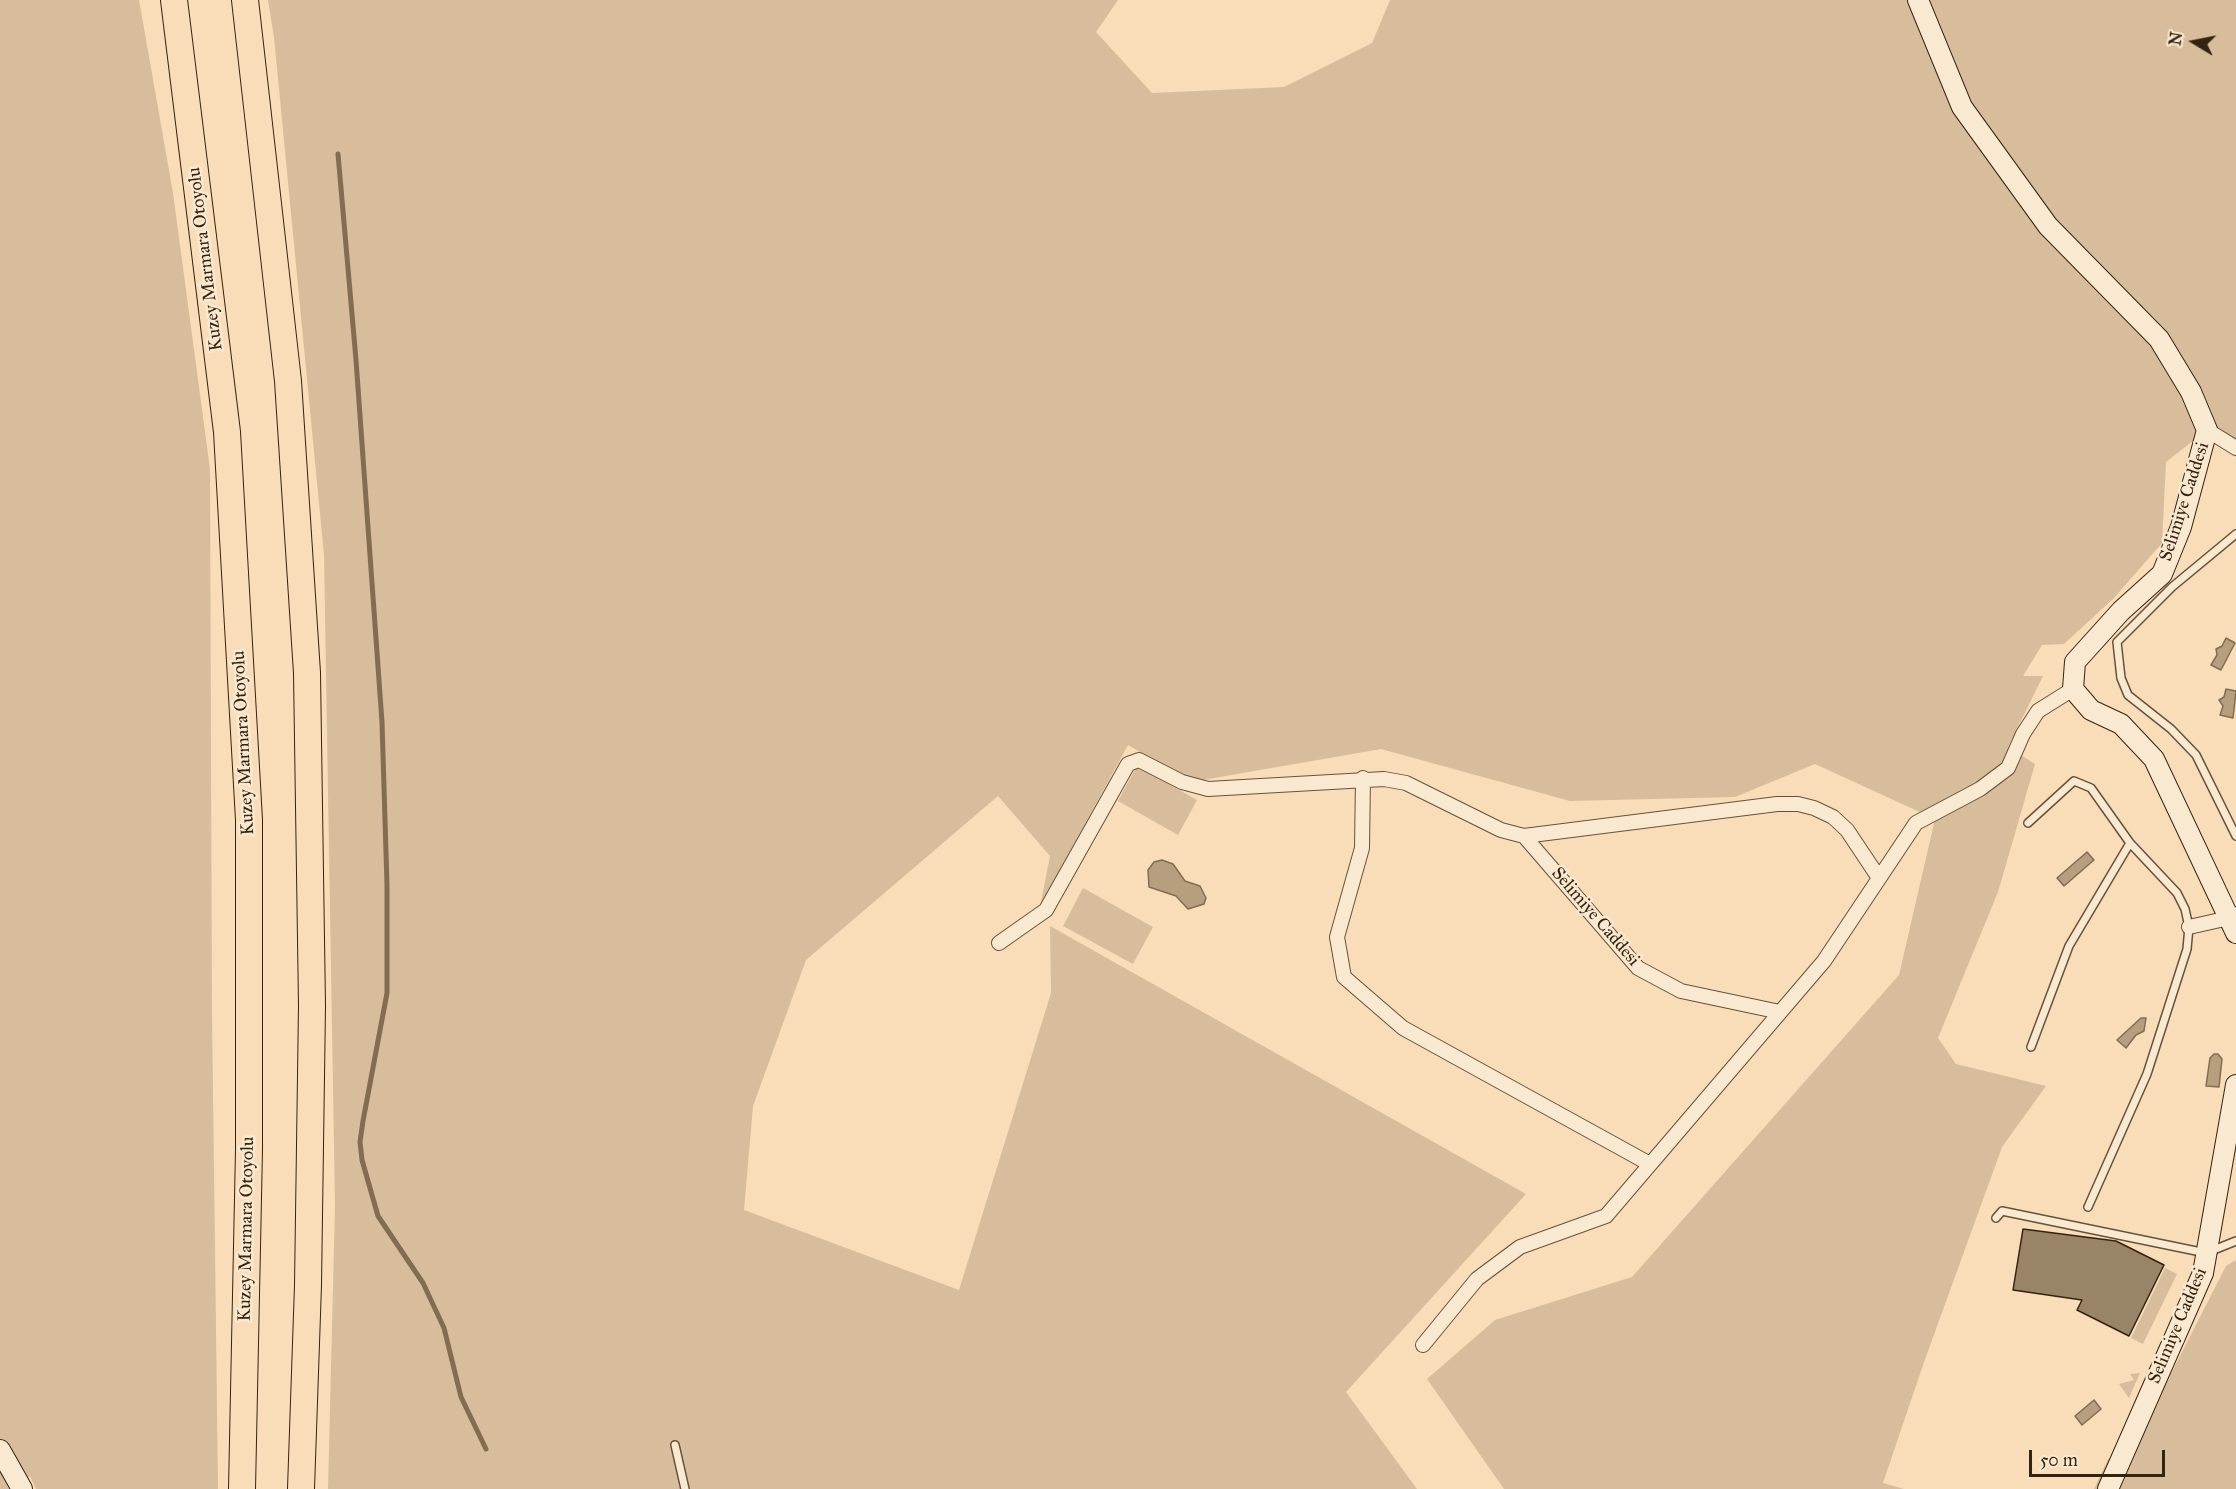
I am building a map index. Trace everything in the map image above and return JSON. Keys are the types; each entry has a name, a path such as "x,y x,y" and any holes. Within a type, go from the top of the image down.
{"highway":[{"name":"Kuzey Marmara Otoyolu","path":"174,0 227,432 249,820 249,1149 242,1489"},
{"path":"245,0 288,381 307,673 312,1006 308,1285 301,1489"}],"street":[{"name":"Selimiye Caddesi","path":"1918,0 1962,107 2048,226 2160,339 2191,392 2207,430 2181,527 2162,574 2121,611 2074,662 2073,689"},
{"path":"2207,430 2236,448"},
{"path":"1423,1345 1477,1279 1520,1247 1606,1216 1648,1163 1824,961 1916,823 1980,789 2008,768 2023,734 2038,711 2073,689 2091,710 2121,724 2154,759 2234,921 2189,927"},
{"path":"999,943 1046,910 1128,764 1134,761 1145,761 1182,782 1208,789 1363,778 1406,783 1501,830 1524,836 1777,804 1798,804 1815,808 1833,817 1847,830 1879,878"},
{"path":"1363,778 1362,848 1337,937 1344,977 1403,1028 1648,1163"},
{"name":"Selimiye Caddesi","path":"1524,836 1638,968 1681,991 1780,1012"},
{"name":"Selimiye Caddesi","path":"2108,1489 2203,1273 2236,1085"},
{"path":"0,1450 22,1489"}],"lane":[{"path":"2236,534 2172,587 2117,642 2121,678 2128,694 2171,729 2196,754 2236,836"},
{"path":"2028,823 2074,781 2091,788 2130,843 2177,893 2185,909 2189,927 2187,949 2147,1074 2088,1207"},
{"path":"2031,1047 2069,946 2130,843"},
{"path":"1996,1218 2002,1211 2206,1253 2236,1240"},
{"path":"675,1445 685,1489"}],"shaded area":[{"path":"0,0 139,0 173,193 210,469 212,1011 218,1489 36,1489 30,1476 15,1489 0,1489"},
{"path":"268,0 1118,0 1096,32 1152,93 1284,87 1372,43 1390,0 2236,0 2236,457 2207,430 2166,462 2162,543 2114,598 2064,644 2042,645 2023,676 2043,676 2008,747 2035,764 1998,892 1938,1038 1956,1064 2046,1086 2002,1147 1923,1365 1883,1483 1904,1489 1504,1489 1427,1379 1495,1320 1632,1277 1899,975 1935,819 1815,764 1735,797 1570,801 1381,749 1191,782 1128,745 1040,907 1050,856 998,796 806,960 753,1106 744,1210 959,1290 1051,993 1050,926 1526,1194 1346,1392 1417,1489 328,1489 335,1206 324,555 274,37"},
{"path":"2226,638 2235,643 2221,670 2211,665 2217,655 2216,649 2222,646"},
{"path":"2226,689 2236,691 2233,718 2220,715 2223,706 2219,700 2224,697"},
{"path":"1137,766 1197,800 1178,835 1118,801"},
{"path":"2087,852 2094,860 2064,886 2057,878"},
{"path":"1162,860 1173,864 1185,881 1200,886 1206,898 1204,904 1188,909 1176,896 1149,887 1148,870 1154,862"},
{"path":"1083,888 1153,927 1133,964 1063,926"},
{"path":"2141,1018 2146,1018 2144,1031 2136,1035 2126,1048 2117,1040"},
{"path":"2218,1054 2222,1059 2219,1087 2206,1086 2210,1058"},
{"path":"2236,1260 2236,1489 2094,1489 2108,1459 2133,1448 2226,1266"},
{"path":"2165,1268 2177,1274 2143,1344 2131,1338"},
{"path":"2140,1373 2129,1398 2119,1384 2134,1380 2130,1374"},
{"path":"2094,1400 2101,1409 2082,1425 2075,1416"}],"building":[{"path":"2023,1229 2116,1241 2164,1265 2129,1336 2077,1310 2082,1300 2013,1290"}],"waterway":[{"path":"338,154 356,360 382,722 387,885 387,993 363,1121 360,1142 362,1160 378,1216 423,1283 444,1328 461,1397 486,1449"}]}
